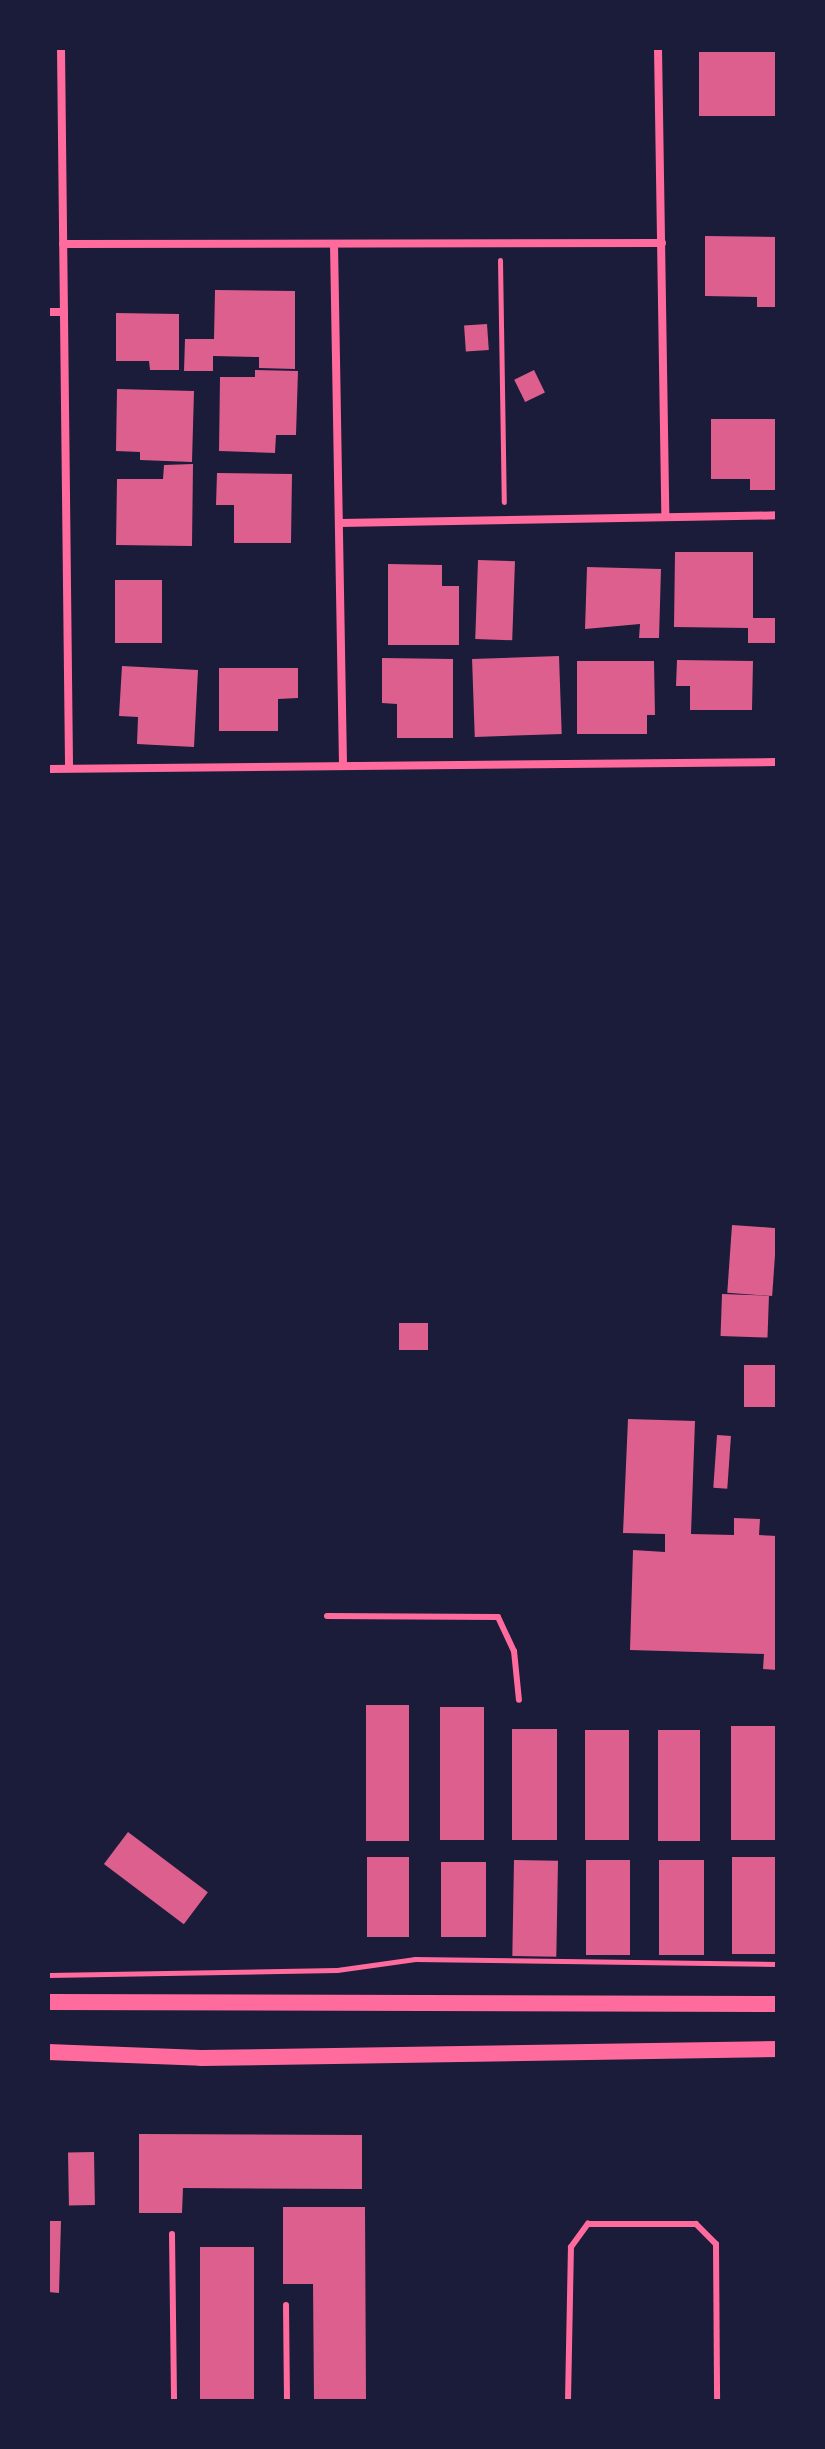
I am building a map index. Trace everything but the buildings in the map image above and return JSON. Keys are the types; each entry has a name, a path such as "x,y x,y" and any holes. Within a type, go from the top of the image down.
{"main road":[{"path":"48,2002 777,2004"},
{"path":"48,2052 201,2058 777,2049"}],"street":[{"path":"61,48 69,768"},
{"path":"658,48 665,516"},
{"path":"63,244 662,243"},
{"path":"334,244 343,766"},
{"path":"48,312 64,312"},
{"path":"340,523 777,515"},
{"path":"48,769 777,762"}],"lane":[{"path":"327,1616 498,1617 514,1651 519,1700"},
{"path":"568,2401 571,2247 588,2224 696,2224 716,2244 717,2401"},
{"path":"172,2234 174,2401"},
{"path":"286,2305 287,2401"}],"path":[{"path":"500,243 505,519"},
{"path":"48,1975 337,1970 415,1959 777,1964"}]}
